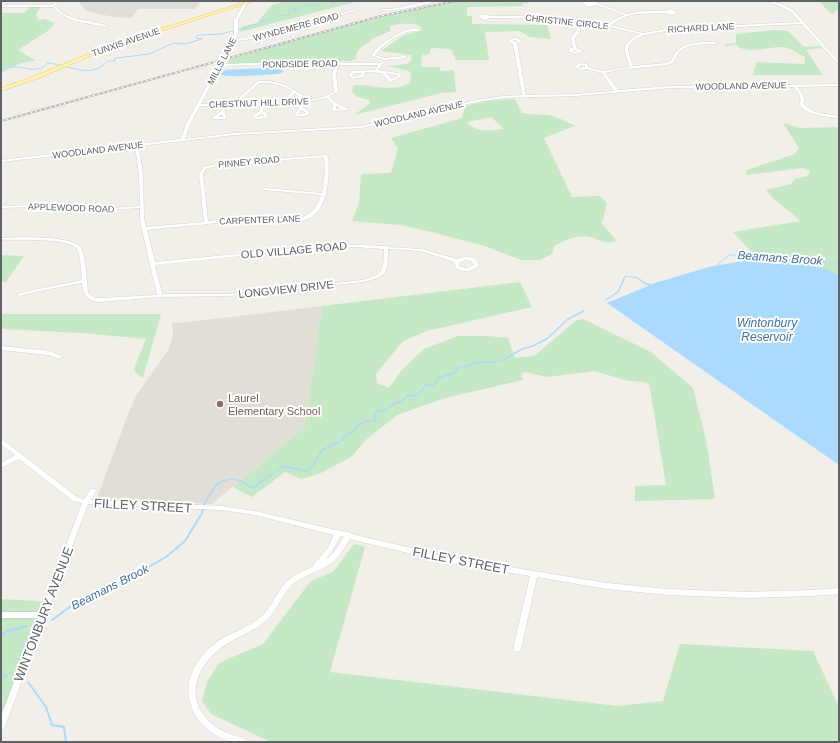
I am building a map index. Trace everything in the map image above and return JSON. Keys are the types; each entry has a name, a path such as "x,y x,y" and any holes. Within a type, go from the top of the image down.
{"main road":[{"name":"TUNXIS AVENUE","path":"1,90 128,40 252,1"}],"street":[{"path":"12,6 16,1"},
{"path":"54,6 57,1"},
{"path":"381,10 390,10 435,1"},
{"path":"768,1 774,2 793,12 839,64"},
{"name":"MILLS LANE","path":"183,139 185,130 234,40 236,33 236,20 246,3"},
{"path":"596,5 625,14 666,12"},
{"path":"1,6 54,6"},
{"path":"54,6 64,15 106,26"},
{"name":"WYNDEMERE ROAD","path":"234,40 261,37 358,10"},
{"path":"608,26 613,20 625,14"},
{"name":"CHRISTINE CIRCLE","path":"490,17 535,17 608,26 643,34"},
{"path":"575,49 574,38 584,23"},
{"name":"RICHARD LANE","path":"632,68 626,48 630,41 643,34 672,29 803,23"},
{"path":"405,57 384,59 373,55 390,40 407,31"},
{"path":"515,43 524,97"},
{"path":"587,68 603,72 670,63 674,60 677,52 684,48 698,44 716,43"},
{"path":"376,71 384,59"},
{"name":"PONDSIDE ROAD","path":"220,65 277,63 380,64"},
{"path":"335,104 328,97 336,92 334,73 338,64"},
{"path":"366,71 383,72"},
{"path":"603,72 617,92"},
{"path":"233,105 258,82 282,83 308,101"},
{"name":"WOODLAND AVENUE","path":"1,161 235,134 361,127 478,101 671,87 839,85"},
{"path":"795,86 802,94 803,106 805,108 817,113 839,117"},
{"path":"284,103 294,91"},
{"path":"246,94 254,104"},
{"name":"CHESTNUT HILL DRIVE","path":"198,105 284,103 308,101 328,97"},
{"path":"300,102 301,108"},
{"path":"261,111 262,104"},
{"path":"223,111 225,105"},
{"path":"136,145 141,174 141,207 144,229 160,296"},
{"name":"CARPENTER LANE","path":"144,229 254,218 286,220 302,219 313,214 323,194 327,180 326,156"},
{"name":"PINNEY ROAD","path":"206,223 201,174 205,168 220,164 326,156"},
{"path":"264,189 323,194"},
{"name":"APPLEWOOD ROAD","path":"1,207 34,206 96,210 141,207"},
{"path":"1,239 72,242 80,251 84,282 20,295"},
{"name":"OLD VILLAGE ROAD","path":"153,264 328,246 353,245 422,250 457,261"},
{"name":"LONGVIEW DRIVE","path":"84,282 86,293 94,299 100,300 160,296 229,295 376,278 382,275 385,270 386,247"},
{"path":"1,348 50,353 59,357"},
{"path":"1,440 19,456 75,499 86,502"},
{"path":"1,466 19,456"},
{"name":"WINTONBURY AVENUE","path":"1,726 86,502 93,490"},
{"name":"FILLEY STREET","path":"86,502 203,507 255,512 449,560 608,586 668,592 749,595 811,594 839,591"},
{"path":"315,568 327,556 335,542 338,532"},
{"path":"242,742 210,727 196,713 191,697 191,685 196,669 212,651 222,643 262,621 271,612 285,588 301,574 326,563 334,556 349,535"},
{"path":"517,649 534,574"},
{"path":"1,615 43,615"}],"shaded area":[{"path":"78,1 200,1 195,9 138,9 131,18 113,17 86,11"},
{"name":"Laurel Elementary School","path":"322,306 305,427 212,504 97,498 136,396 169,349 173,335 172,322 180,323"}],"green space":[{"path":"285,1 359,1 240,32 241,27 257,23 272,5"},
{"path":"458,1 527,2 528,3 522,3 523,6 467,7 467,16 472,16 472,24 547,25 551,39 530,37 519,31 485,32 489,60 456,60 451,49 431,48 429,54 422,55 421,67 440,67 440,71 454,70 456,92 441,93 354,115 370,103 369,100 357,97 352,91 354,85 390,88 403,86 410,83 411,75 409,71 388,66 407,64 411,61 411,55 381,51 404,35 420,31 422,28 415,24 390,26 390,31 370,40 370,42 362,46 358,50 356,59 350,61 228,64 230,59 343,27 429,6"},
{"path":"819,1 839,1 839,9 831,14"},
{"path":"30,7 41,7 36,14 38,20 44,19 55,23 49,30 18,50 36,61 24,62 1,71 1,13 24,13"},
{"path":"774,30 788,31 804,47 820,46 822,48 806,50 823,75 753,75 757,62 805,64 805,57 785,47 746,50 736,45 726,46 725,44 736,43 736,34"},
{"path":"515,99 522,113 549,115 576,126 544,138 572,197 599,196 607,203 602,224 617,241 606,242 590,237 580,236 566,240 554,246 552,254 540,260 521,260 485,246 401,225 352,221 359,203 361,174 391,173 398,149 391,138 462,118 464,109 461,107 486,101","holes":["491,117 504,129 479,130 467,122"]},
{"path":"783,123 801,128 839,127 839,316 772,273 733,232 801,221 773,198 766,190 791,184 795,179 808,176 810,171 803,168 746,175 747,170 795,154 799,148"},
{"path":"1,255 24,256 6,282 1,282"},
{"path":"520,282 532,307 427,331 403,341 376,374 377,383 389,388 401,371 424,349 458,336 508,338 515,358 534,356 577,320 583,319 651,352 693,388 706,440 715,499 635,501 635,486 666,485 649,383 624,380 595,371 547,377 525,372 521,374 523,380 445,398 397,415 367,439 351,457 319,474 301,479 285,472 252,497 233,487 305,427 322,306"},
{"path":"1,314 161,314 143,378 137,374 134,369 146,339 82,333 1,329"},
{"path":"354,544 365,547 330,672 618,706 663,701 680,644 813,651 839,707 839,742 271,742 211,714 202,701 207,682 219,663 263,644 310,582 334,571"},
{"path":"1,599 53,602 3,728 1,727"}],"water":[{"path":"269,68 282,70 284,72 278,74 239,76 221,74 225,70"},
{"name":"Wintonbury Reservoir","path":"766,257 825,269 839,276 839,465 607,303 655,283 709,267"}],"waterway":[{"path":"239,30 281,15 288,16 290,14 286,10 297,10 294,8 304,8 305,4 319,5 319,2 328,1 333,3 337,1"},
{"path":"1,72 13,67 39,69 48,63 80,70 94,70 101,67 108,61 115,61 114,59 117,58 149,54 174,43 185,44 202,39 196,38 198,35 221,34 233,31"},
{"name":"Beamans Brook","path":"716,266 729,255 765,255 825,263 839,262"},
{"name":"Beamans Brook","path":"623,280 625,276 639,279"},
{"name":"Beamans Brook","path":"606,300 618,292 624,279"},
{"name":"Beamans Brook","path":"639,279 646,284 652,285"},
{"name":"Beamans Brook","path":"260,482 284,466 306,471 313,466 322,450 341,441 344,436 354,431 356,426 366,421 376,421 375,412 388,409 395,403 403,401 407,396 418,395 426,385 435,385 437,379 456,372 459,367 469,366 474,363 501,361 522,349 533,346 548,338 568,319 584,311"},
{"name":"Beamans Brook","path":"222,482 232,479 242,482"},
{"name":"Beamans Brook","path":"242,482 253,488 262,481"},
{"name":"Beamans Brook","path":"52,620 78,601 104,592 166,557 185,541 202,513 205,502 216,485 222,482"},
{"name":"Beamans Brook","path":"1,636 7,631 27,626"},
{"path":"1,674 7,677"},
{"path":"28,682 46,707 52,725 64,727 66,742"}],"railway":[{"path":"1,121 381,16 456,1"}],"place":[{"name":"Laurel Elementary School","path":"220,404"}]}
